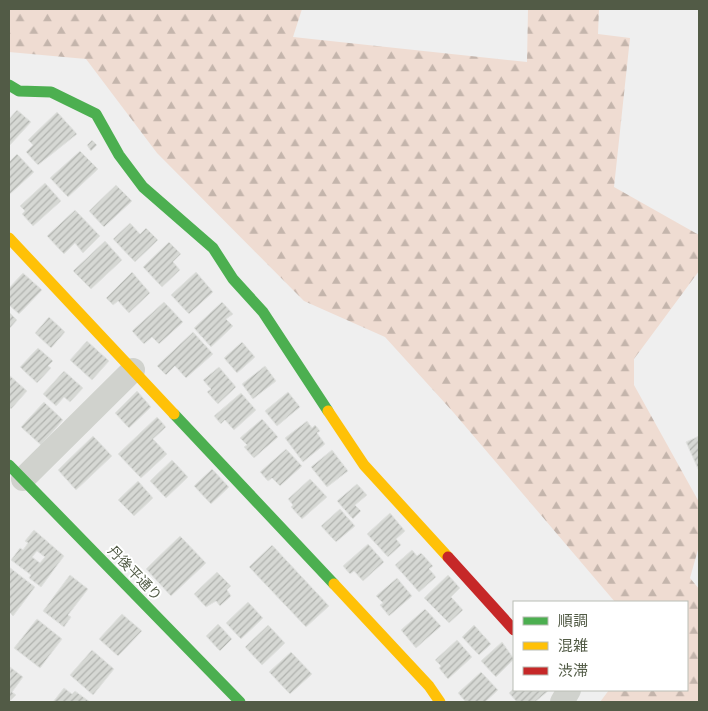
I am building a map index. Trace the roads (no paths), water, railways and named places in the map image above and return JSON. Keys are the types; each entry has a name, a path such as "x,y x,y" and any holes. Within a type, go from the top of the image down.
{"street":[{"path":"9,85 19,91 51,92 96,114 119,155 143,187 213,248 233,279 263,312 364,465 513,629"},
{"path":"9,238 429,686 440,702"},
{"path":"15,478 132,370"},
{"name":"丹後平通り","path":"15,478 240,702"},
{"path":"562,702 568,691"}]}
